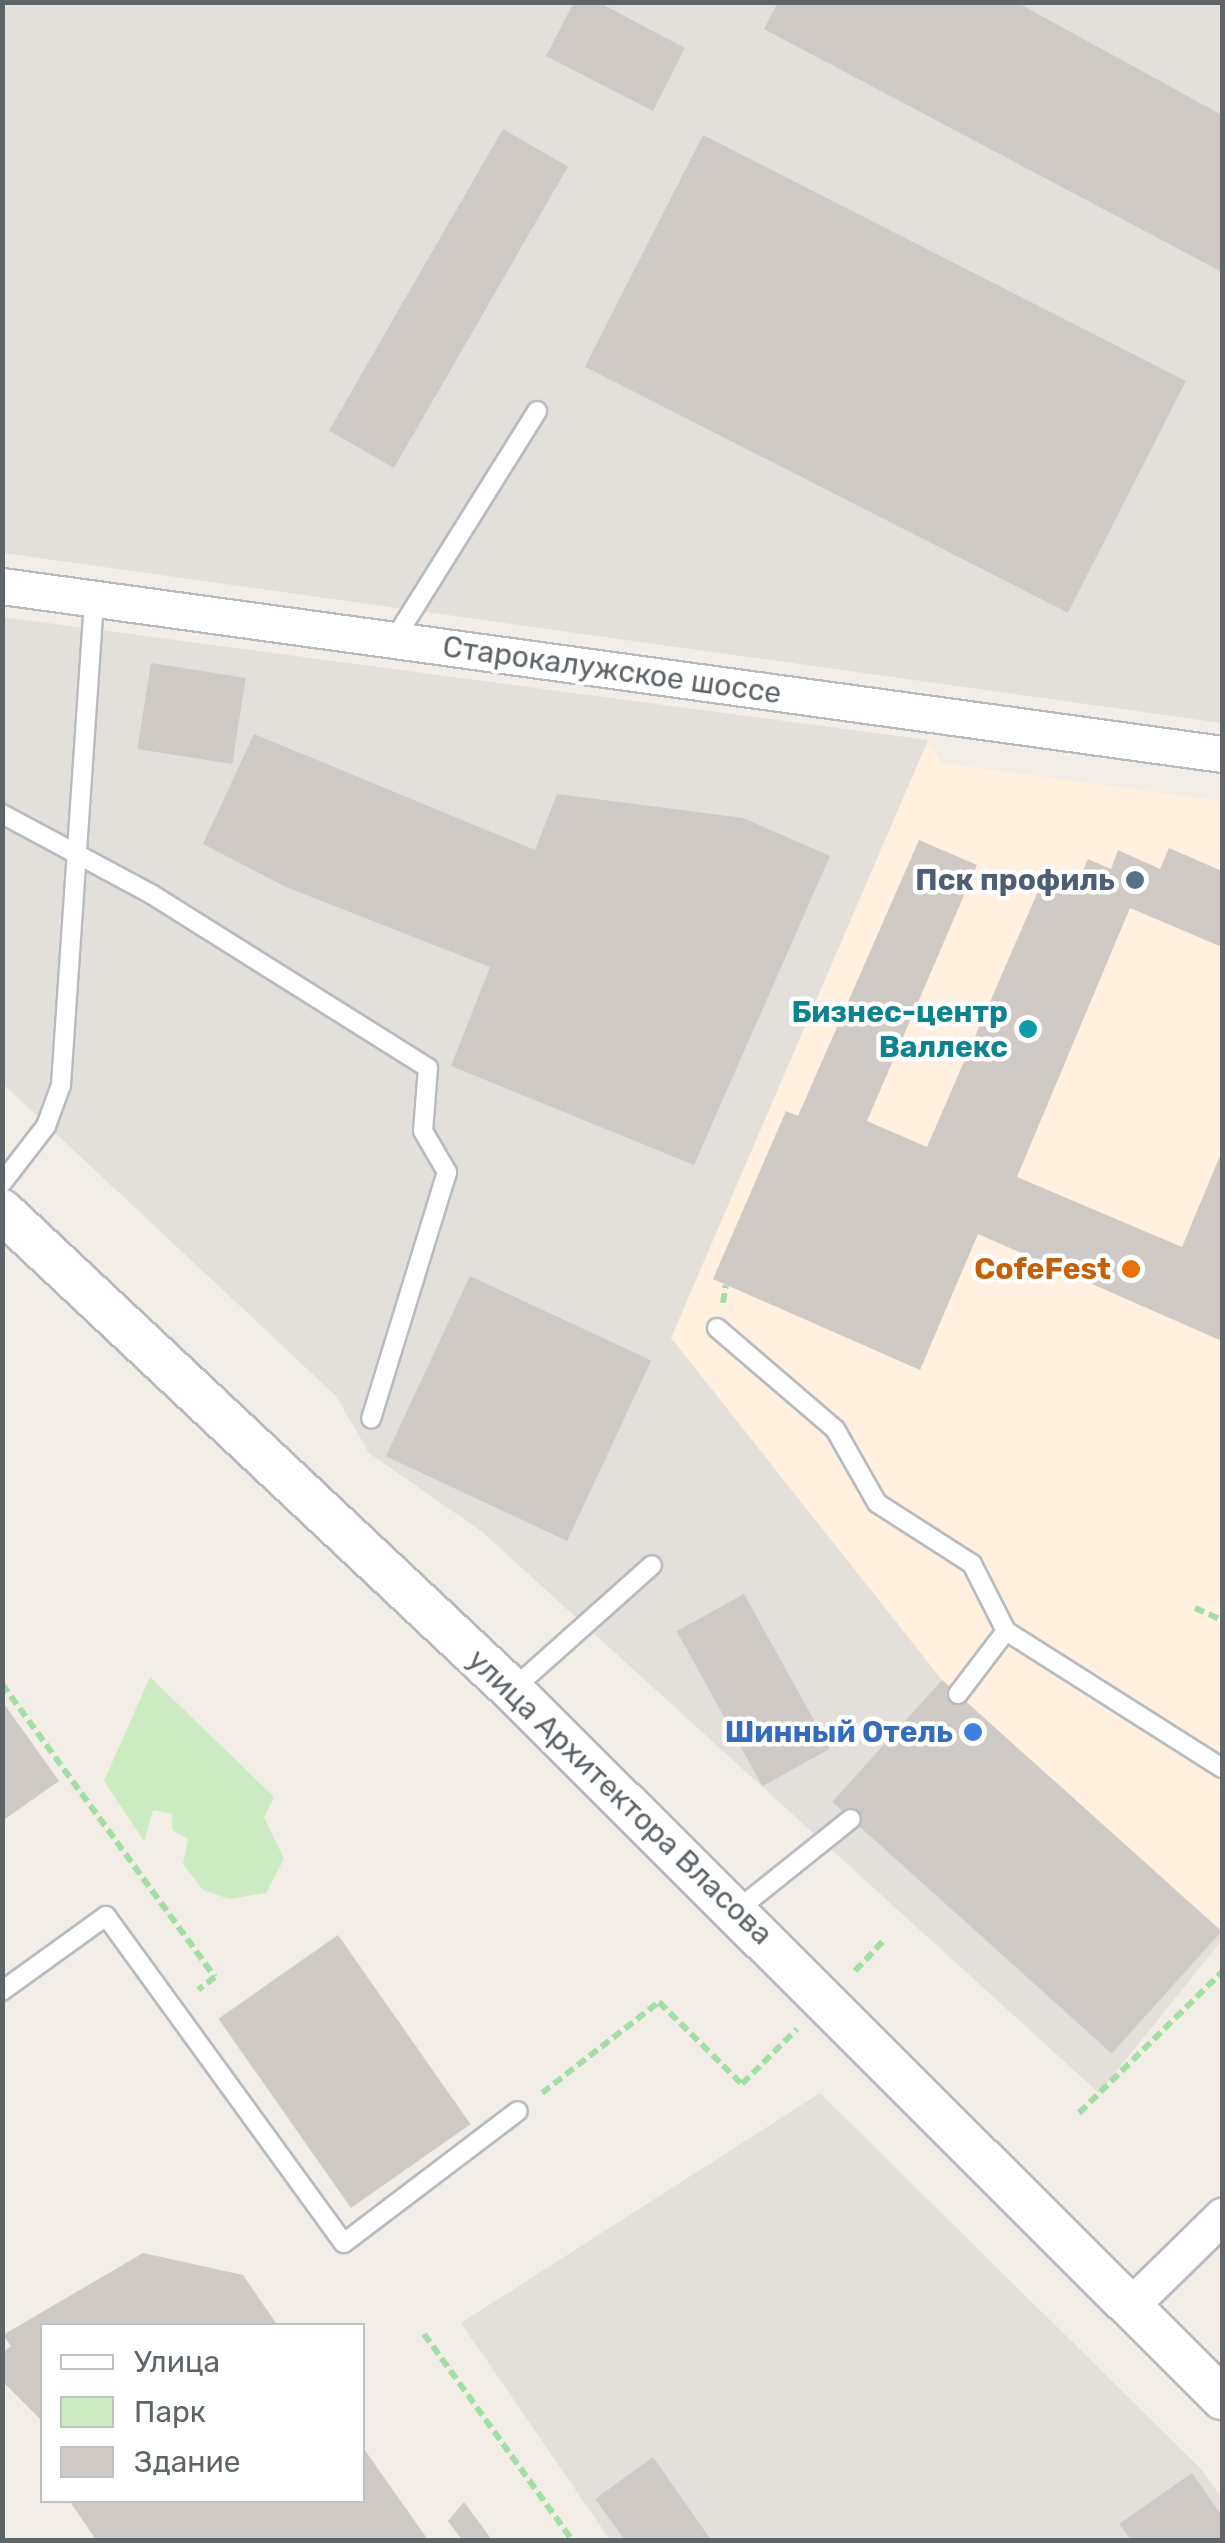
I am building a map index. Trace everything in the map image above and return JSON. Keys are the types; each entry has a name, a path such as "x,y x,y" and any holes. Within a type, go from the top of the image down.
{"street":[{"name":"Старокалужское шоссе","path":"2,586 1222,754"},
{"name":"улица Архитектора Власова","path":"2,1211 512,1690 1222,2398"},
{"path":"1130,2306 1222,2216"}],"lane":[{"path":"394,640 537,411"},
{"path":"2,1183 46,1126 61,1085 94,598"},
{"path":"2,814 79,860 150,894 428,1068 423,1131 447,1172 371,1419"},
{"path":"718,1328 835,1430 876,1504 972,1564 1006,1631 1222,1768"},
{"path":"512,1690 652,1565"},
{"path":"958,1694 1006,1631"},
{"path":"736,1911 851,1819"},
{"path":"2,1991 106,1916 344,2244 518,2111"}],"path":[{"path":"1195,1608 1222,1620"},
{"path":"2,1684 215,1977 174,2009"},
{"path":"1079,2113 1222,1972"},
{"path":"518,2111 659,2002 742,2084 800,2027"},
{"path":"424,2334 572,2540"}],"shaded area":[{"path":"3,3 1222,3 1222,723 3,553"},
{"path":"2,617 928,740 671,1338 942,1680 1222,1931 1222,1940 1099,2093 481,1531 369,1453 336,1396 3,1084"},
{"path":"928,740 942,763 1222,801 1222,1931 942,1680 671,1338"},
{"path":"820,2093 1202,2470 1222,2499 1222,2540 610,2540 461,2323"}],"green space":[{"path":"150,1677 274,1797 264,1817 284,1859 266,1893 229,1899 203,1890 183,1864 188,1839 172,1830 172,1814 153,1810 144,1841 104,1781"}],"building":[{"path":"574,2 598,2 685,48 653,111 546,56"},
{"path":"778,2 1016,2 1222,115 1222,272 764,29"},
{"path":"503,129 568,166 394,468 329,430"},
{"path":"703,135 1186,381 1068,613 585,367"},
{"path":"151,663 246,678 232,764 137,749"},
{"path":"254,734 535,850 557,794 743,818 830,856 694,1165 451,1066 490,967 286,887 203,844"},
{"name":"Бизнес-центр Валлекс","path":"919,840 977,865 867,1121 927,1147 1042,882 1072,895 1088,859 1111,869 1118,850 1160,869 1169,848 1222,871 1222,947 1130,908 1017,1177 1182,1247 1222,1151 1222,1341 978,1234 920,1370 713,1279 786,1111 798,1116"},
{"path":"470,1276 651,1361 567,1541 386,1456"},
{"path":"744,1594 830,1749 762,1786 677,1631"},
{"path":"942,1680 1221,1932 1112,2053 832,1802"},
{"path":"2,1701 59,1781 2,1821"},
{"path":"338,1935 470,2124 351,2208 218,2019"},
{"path":"143,2253 243,2275 276,2323 40,2323 40,2419 2,2381 2,2353 11,2346 3,2335"},
{"path":"365,2450 428,2540 96,2540 71,2503 365,2503"},
{"path":"653,2457 711,2540 625,2540 595,2499"},
{"path":"1192,2473 1222,2516 1222,2540 1131,2540 1119,2524"},
{"path":"464,2502 492,2540 462,2540 448,2521"}],"place":[{"name":"Пск профиль","path":"1135,880"},
{"name":"Бизнес-центр Валлекс","path":"1028,1029"},
{"name":"CofeFest","path":"1131,1269"},
{"name":"Шинный Отель","path":"973,1732"}]}
